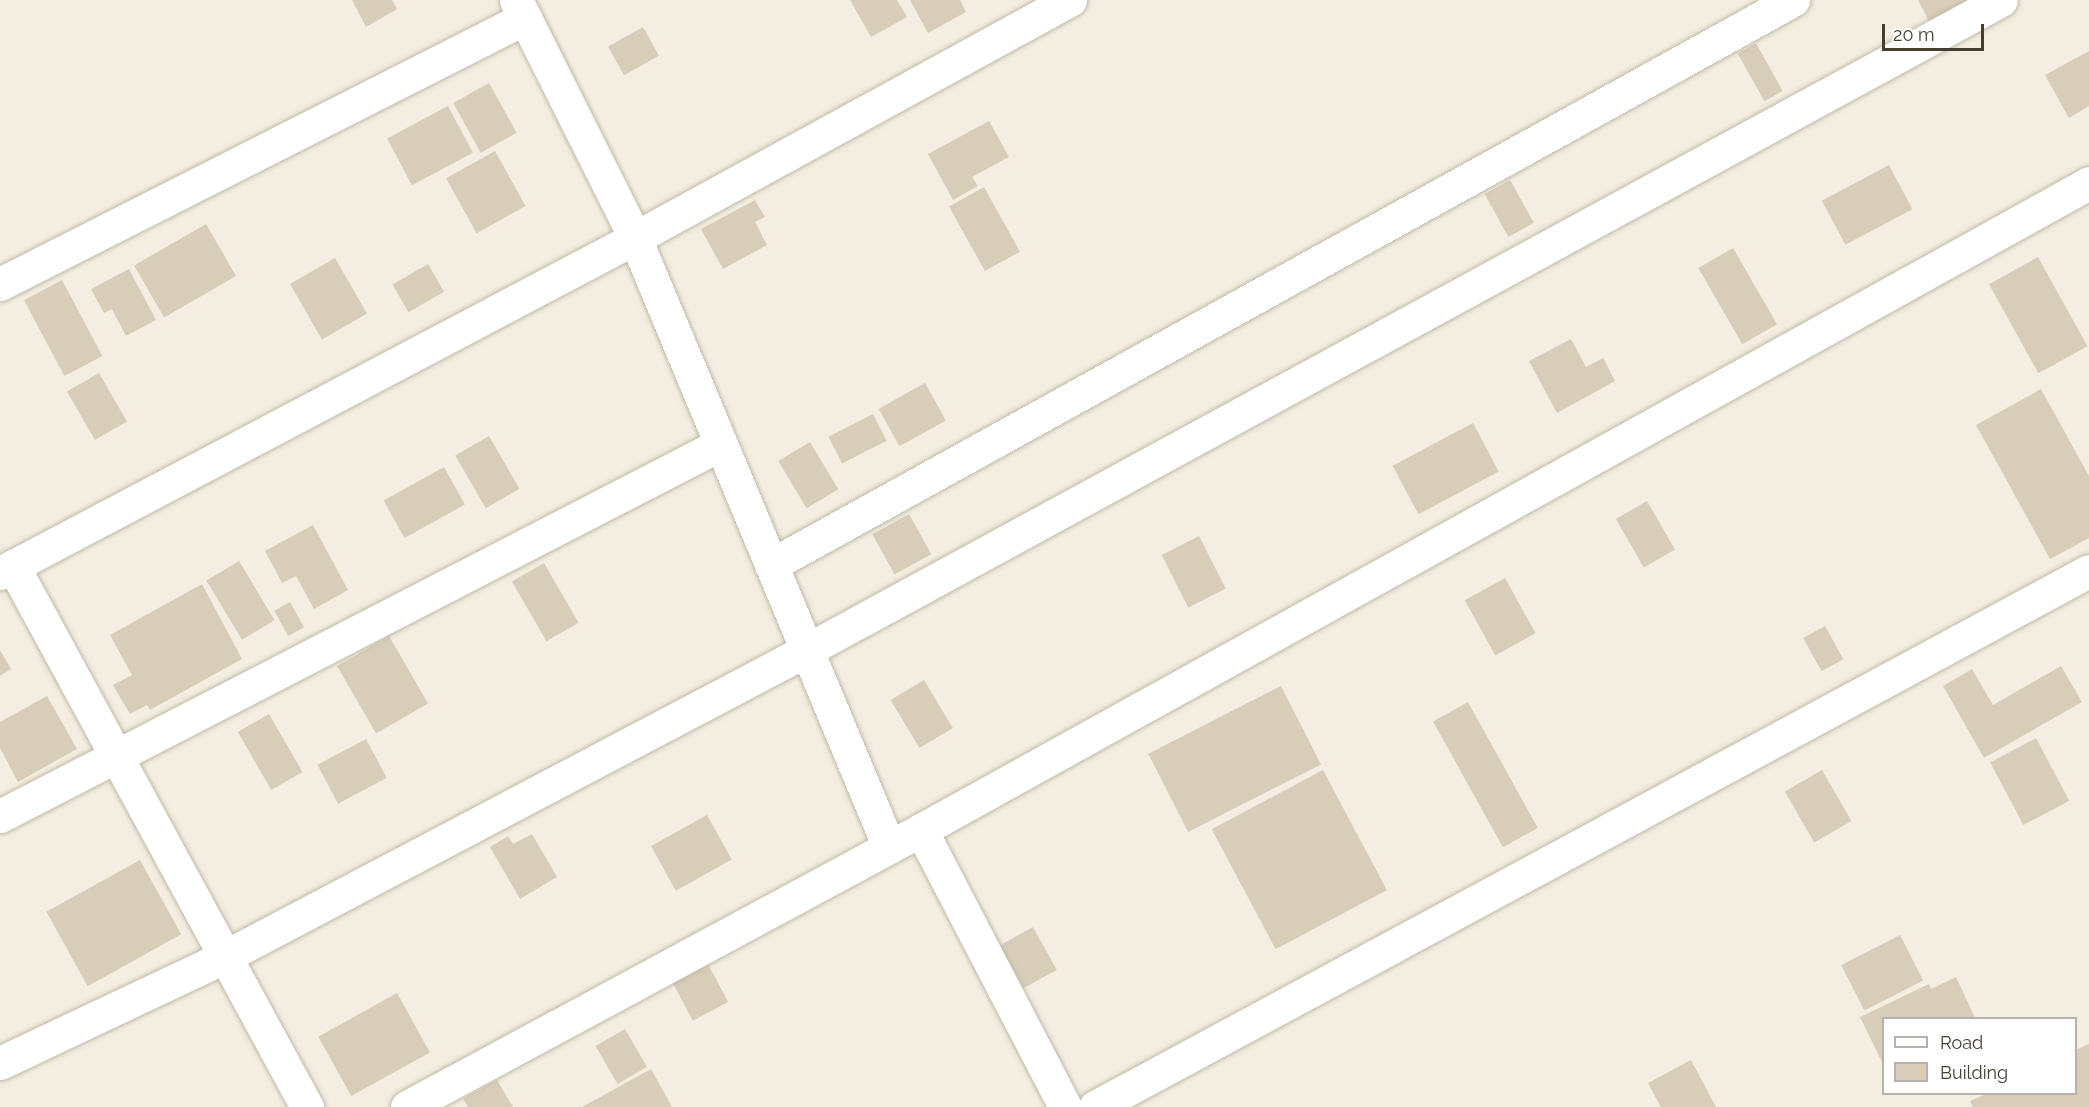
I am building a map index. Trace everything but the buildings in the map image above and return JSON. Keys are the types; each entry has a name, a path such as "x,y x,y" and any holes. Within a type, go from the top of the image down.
{"street":[{"path":"307,1107 118,755 7,569 635,238 1070,0"},
{"path":"771,565 1793,0"},
{"path":"0,1063 226,956 807,650 2001,0"},
{"path":"0,284 520,9 635,238 889,847"},
{"path":"407,1107 921,830 2089,183"},
{"path":"0,816 721,444"},
{"path":"1095,1107 2089,571"},
{"path":"921,830 1065,1107"}]}
